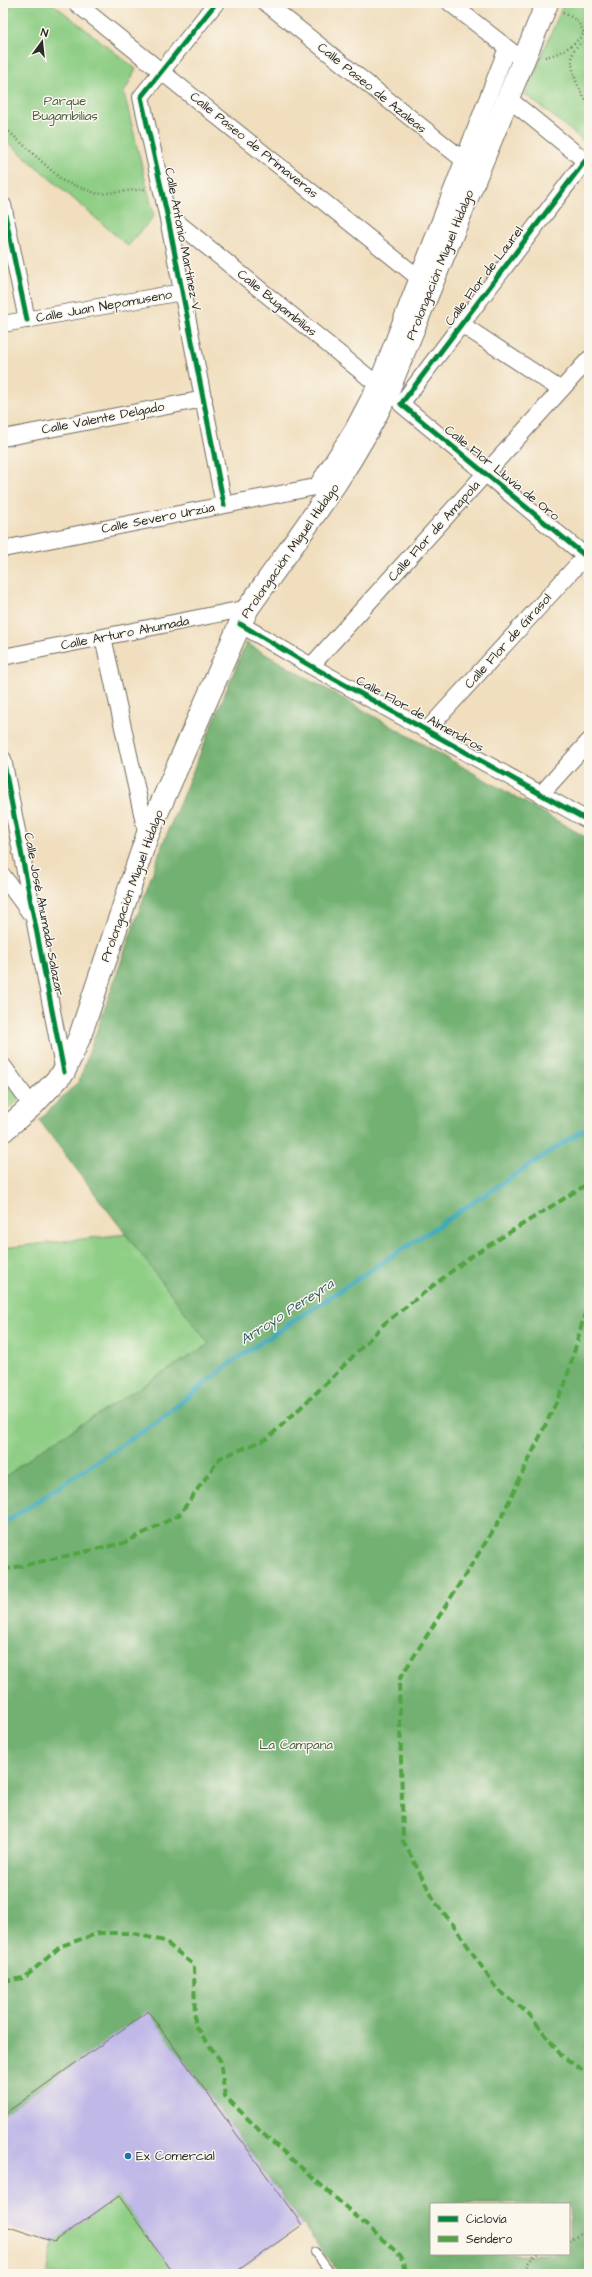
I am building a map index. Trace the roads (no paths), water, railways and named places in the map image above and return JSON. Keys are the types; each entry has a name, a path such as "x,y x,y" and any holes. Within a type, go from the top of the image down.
{"main road":[{"name":"Prolongación Miguel Hidalgo","path":"3,1131 32,1106 64,1072 80,1036 147,836 244,616 338,483 367,435 388,393 424,282 471,166 509,98 524,56 554,8"}],"street":[{"name":"Calle Paseo de Primaveras","path":"76,3 424,282"},
{"name":"Calle Antonio Martínez V.","path":"216,3 141,97 167,214 224,505"},
{"name":"Calle Paseo de Azaleas","path":"266,3 471,166"},
{"path":"450,3 524,56 471,166"},
{"path":"509,98 587,163"},
{"name":"Calle Flor de Laurel","path":"316,487 353,430 388,393 461,324 587,163"},
{"path":"3,205 27,320"},
{"name":"Calle Bugambilias","path":"167,214 388,393"},
{"name":"Calle Juan Nepomuseno","path":"3,324 182,292"},
{"path":"461,324 561,390"},
{"name":"Calle Flor de Amapola","path":"311,666 589,359"},
{"name":"Calle Flor Lluvia de Oro","path":"388,393 485,474 588,556"},
{"name":"Calle Valente Delgado","path":"3,438 204,399"},
{"name":"Calle Severo Urzúa","path":"3,549 338,483"},
{"name":"Calle Flor de Girasol","path":"427,730 588,556"},
{"name":"Calle Flor de Almendros","path":"244,616 311,666 542,793 589,821"},
{"name":"Calle Arturo Ahumada","path":"3,657 104,637 244,616"},
{"path":"104,637 147,836"},
{"path":"542,793 589,741"},
{"name":"Calle José Ahumada Salazar","path":"3,759 32,916 64,1072"},
{"path":"3,876 32,916"},
{"path":"3,1066 32,1106"}],"lane":[{"path":"314,2252 331,2274"}],"waterway":[{"name":"Arroyo Pereyra","path":"3,1524 158,1421 232,1362 589,1126"}],"place":[{"name":"Ex Comercial","path":"128,2156"}],"park label":[{"name":"Parque Bugambilias","path":"65,108"},
{"name":"La Campana","path":"296,1745"}]}
